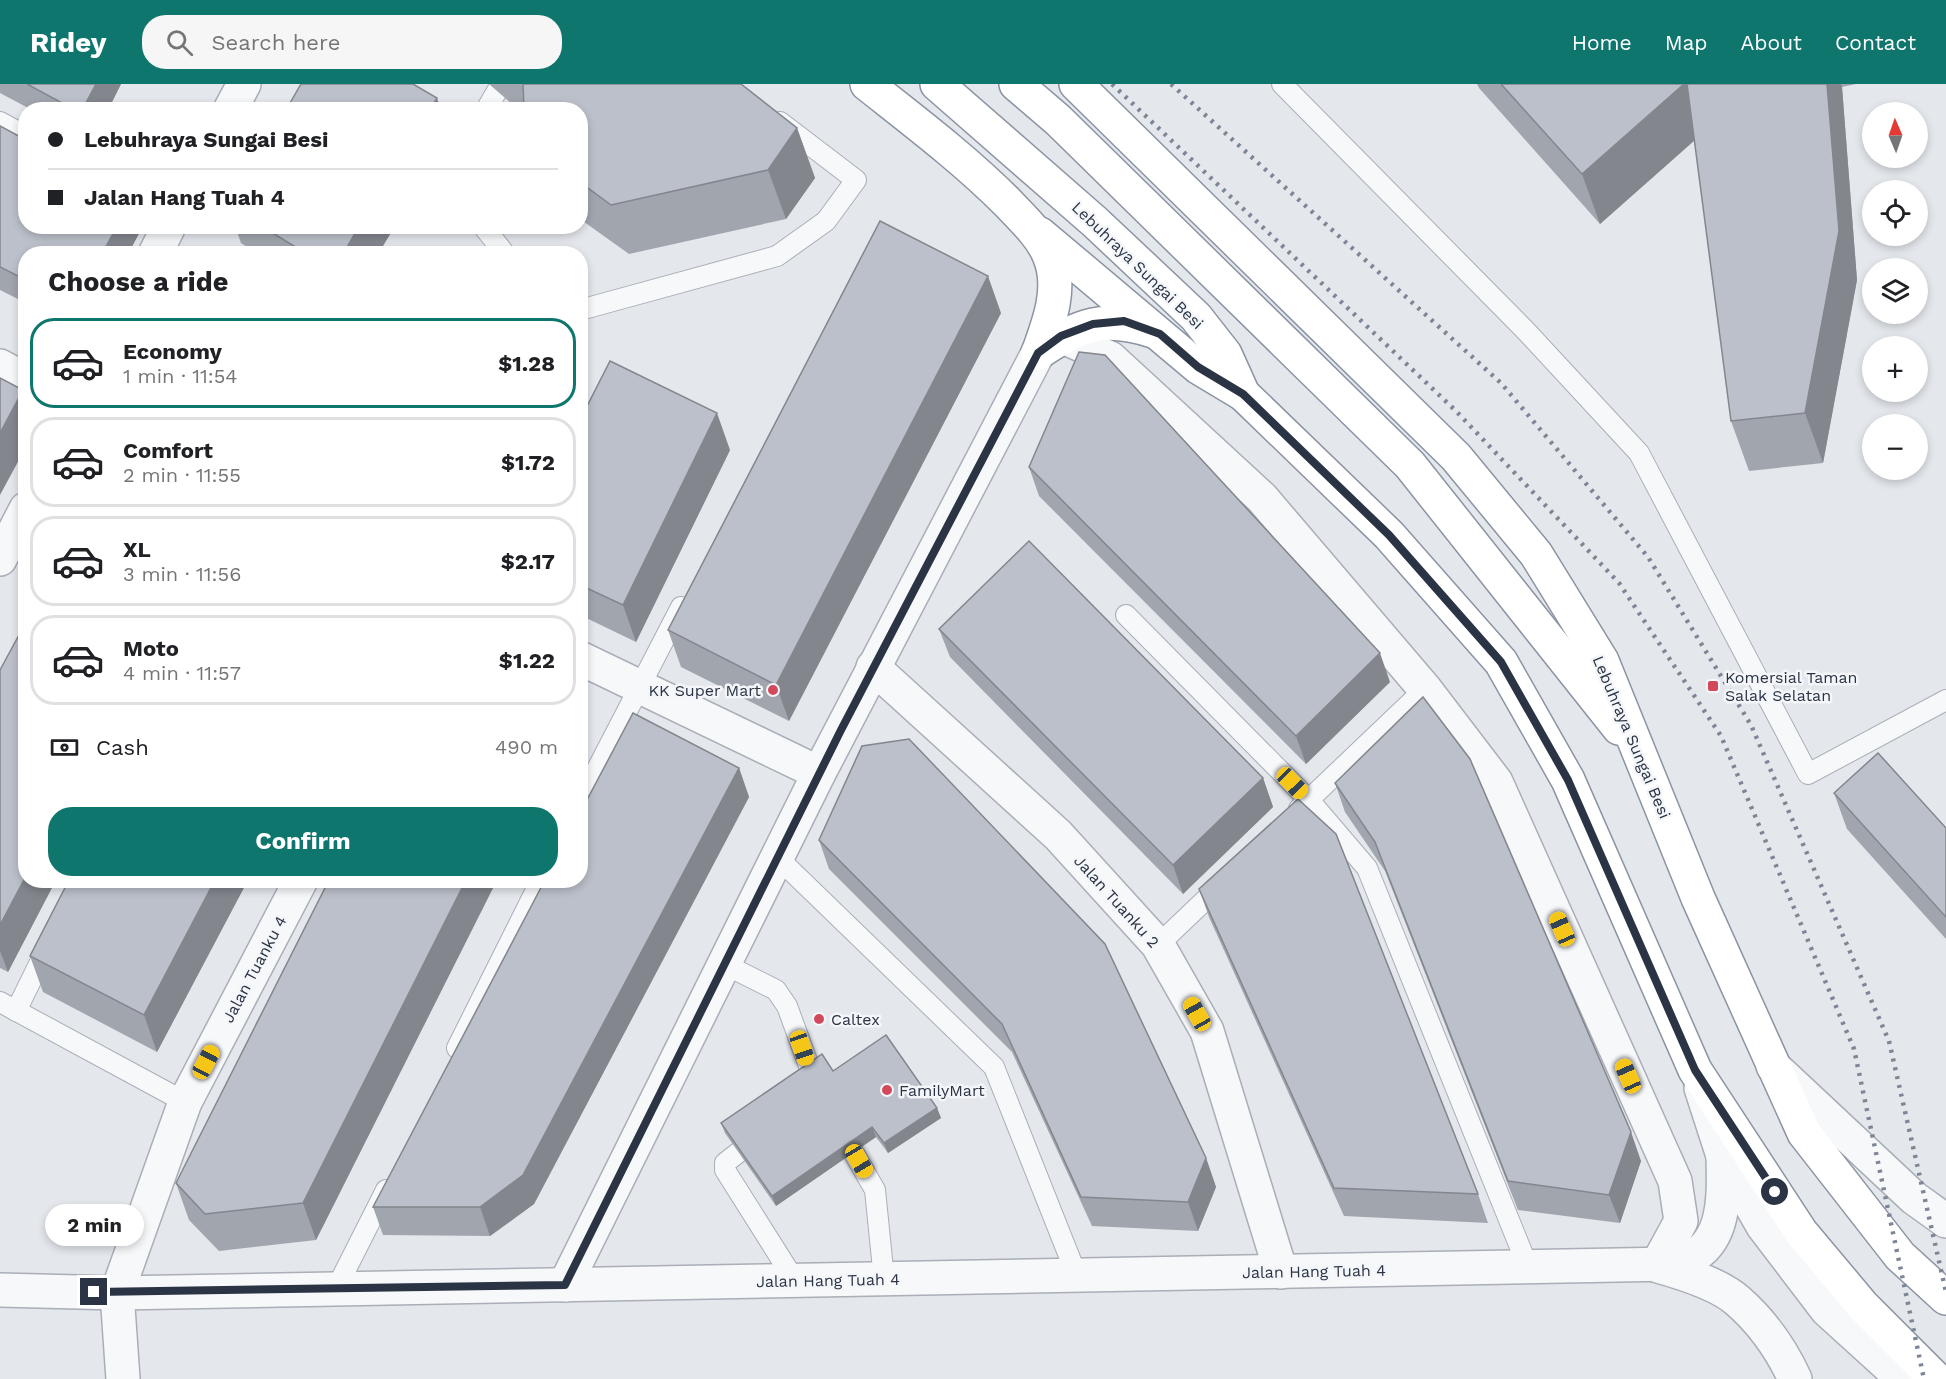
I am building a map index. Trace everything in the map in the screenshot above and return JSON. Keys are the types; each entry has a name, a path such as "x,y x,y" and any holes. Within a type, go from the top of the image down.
{"highway":[{"path":"867,84 973,168 1029,225 1198,367 1243,394"},
{"name":"Lebuhraya Sungai Besi","path":"937,84 1095,222 1196,317 1225,354 1243,394 1389,535 1501,662 1568,780 1695,1070 1800,1232 1863,1306 1936,1379"},
{"path":"1016,84 1058,120 1410,465 1644,760"},
{"name":"Lebuhraya Sungai Besi","path":"1076,84 1456,457 1536,554 1602,661 1698,897 1804,1133 1900,1256 1946,1298"},
{"path":"1029,225 1049,255 1054,282 1050,345 1093,324 1124,321 1160,334"}],"street":[{"path":"234,102 244,84"},
{"path":"565,1285 873,667 1050,345 1110,358 1262,498 1425,689 1496,782 1675,1181 1680,1221 1657,1265"},
{"path":"0,366 18,376"},
{"path":"0,559 18,524"},
{"path":"588,662 819,773"},
{"name":"Jalan Tuanku 2","path":"873,667 1058,835 1158,945 1206,1031 1281,1272"},
{"name":"Jalan Tuanku 4","path":"117,1293 185,1102 297,888"},
{"path":"1772,1065 1914,1198 1946,1221"},
{"path":"1695,1070 1723,1156 1762,1226 1827,1310 1903,1379"},
{"path":"1657,1265 1687,1261 1702,1250 1713,1234 1722,1217 1725,1200 1723,1156"},
{"path":"1657,1265 1692,1276 1738,1300 1782,1353 1795,1379"},
{"name":"Jalan Hang Tuah 4","path":"0,1290 117,1293 1657,1265"},
{"path":"117,1293 123,1379"}],"lane":[{"path":"491,102 501,84"},
{"path":"1282,84 1526,331 1639,453 1808,774 1946,700"},
{"path":"588,308 777,256 826,221 856,180 766,111"},
{"path":"0,122 18,132"},
{"path":"489,234 499,246"},
{"path":"588,786 688,592"},
{"path":"1126,615 1309,800 1367,868 1528,1267"},
{"path":"1284,824 1425,689"},
{"path":"778,858 994,1067 1077,1276"},
{"path":"1158,945 1233,872"},
{"path":"446,1069 537,888"},
{"path":"56,930 8,1006 185,1102"},
{"path":"724,964 776,990 787,1006 823,1101 875,1190 884,1279"},
{"path":"799,1105 823,1101"},
{"path":"771,1127 725,1163 725,1170 795,1281"},
{"path":"336,1289 394,1174"}],"building":[{"path":"27,84 96,84 86,102 60,102"},
{"path":"301,84 413,84 437,98 435,102 291,102"},
{"path":"523,84 741,84 797,128 768,170 611,205 588,188 588,102 524,102"},
{"path":"1501,84 1684,84 1582,174"},
{"path":"1687,84 1827,84 1839,231 1805,413 1731,421"},
{"path":"0,126 18,136 18,234 113,234 106,246 18,246 18,276 0,267"},
{"path":"880,221 988,276 776,685 668,630"},
{"path":"274,234 354,234 348,246 294,246"},
{"path":"1079,352 1105,355 1380,653 1296,736 1029,467"},
{"path":"610,361 717,413 623,605 588,589 588,404"},
{"path":"0,378 18,387 18,399 0,433"},
{"path":"1029,541 1263,778 1173,865 939,629"},
{"path":"18,637 20,888 0,925 0,670"},
{"path":"1423,697 1470,759 1631,1132 1609,1195 1508,1181 1375,842 1335,783"},
{"path":"633,713 739,768 523,1175 480,1207 373,1207 541,888 588,888 588,798"},
{"path":"909,739 1105,944 1206,1158 1188,1202 1081,1197 1002,1024 819,840 862,746"},
{"path":"1878,753 1946,828 1946,917 1834,793"},
{"path":"1298,799 1336,834 1478,1194 1334,1188 1199,889"},
{"path":"65,888 211,888 144,1015 30,956"},
{"path":"325,888 462,888 303,1203 205,1214 176,1183"},
{"path":"886,1035 937,1108 884,1143 872,1127 772,1196 721,1123 822,1054 833,1071"}],"railway":[{"path":"1112,84 1456,411 1619,583 1721,736 1854,1049 1924,1379"},
{"path":"1171,84 1501,383 1648,557 1751,725 1889,1041 1946,1292"}],"place":[{"name":"Komersial Taman Salak Selatan","path":"1713,686"},
{"name":"KK Super Mart","path":"773,690"},
{"name":"Caltex","path":"819,1019"},
{"name":"FamilyMart","path":"887,1090"}],"route":[{"path":"94,1292 565,1285 841,730 1038,353 1061,336 1093,324 1124,321 1160,334 1198,367 1243,394 1389,535 1501,662 1568,780 1695,1070 1775,1192"}]}
